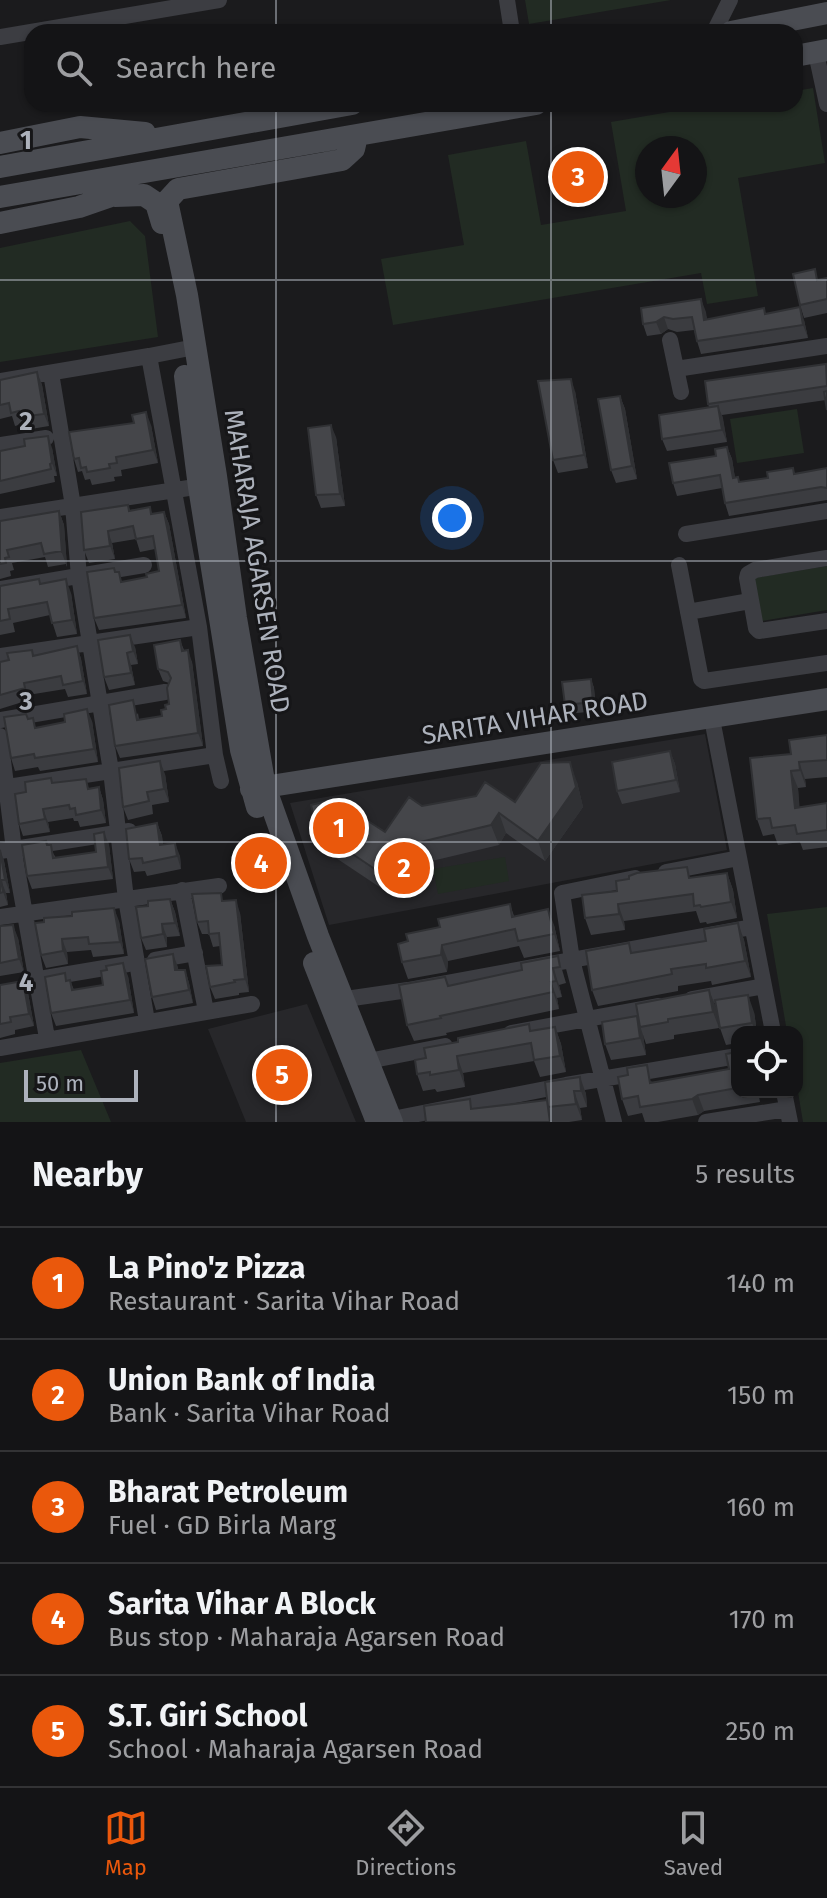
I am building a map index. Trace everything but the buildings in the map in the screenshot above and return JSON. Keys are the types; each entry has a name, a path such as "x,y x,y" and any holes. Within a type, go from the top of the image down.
{"street":[{"path":"77,24 219,0"},
{"path":"507,0 511,24"},
{"path":"718,24 730,0"},
{"path":"812,0 827,13"},
{"path":"771,24 827,13"},
{"path":"0,37 24,33"},
{"path":"813,53 827,104"},
{"path":"0,167 308,112"},
{"path":"0,197 491,112"},
{"path":"0,143 80,127 174,136"},
{"name":"MAHARAJA AGARSEN ROAD","path":"357,136 354,149 342,160 178,189 167,201 208,485 241,750 258,788 335,1000 387,1121"},
{"path":"0,223 79,207 115,196 189,165"},
{"name":"MAHARAJA AGARSEN ROAD","path":"115,196 144,195 156,203 164,228 188,348"},
{"path":"670,340 681,392"},
{"path":"676,369 827,346"},
{"path":"0,381 188,348"},
{"path":"149,356 199,627 221,781"},
{"path":"51,373 68,435 79,576 102,703 126,899 147,1021"},
{"path":"0,445 68,435"},
{"path":"0,517 208,485"},
{"path":"686,534 827,511"},
{"path":"827,558 751,571 747,578 756,628 762,632 827,621"},
{"path":"0,589 144,565"},
{"path":"679,565 701,679 704,681 827,663"},
{"path":"688,612 750,601"},
{"path":"0,656 199,627"},
{"path":"0,720 165,692"},
{"name":"SARITA VIHAR ROAD","path":"258,788 827,699"},
{"path":"712,719 772,1026"},
{"path":"0,736 7,850 25,915 30,980 47,1038"},
{"path":"4,788 215,755"},
{"path":"7,850 141,829"},
{"path":"614,1122 572,960 562,893 739,858"},
{"path":"0,917 219,886"},
{"path":"182,890 206,1011"},
{"path":"335,1000 752,927"},
{"path":"30,980 195,953"},
{"path":"494,1037 764,986"},
{"path":"0,1048 252,1004"},
{"path":"361,1063 463,1043"},
{"path":"387,1121 731,1057"},
{"path":"706,1122 787,1108"}],"shaded area":[{"path":"525,0 671,0 529,24"},
{"path":"813,88 825,163 738,178 758,296 707,304 701,273 393,325 381,259 464,245 448,155 526,141 541,225 626,211 611,122 669,112 803,112 803,90"},
{"path":"130,221 145,236 158,337 0,362 0,248"},
{"path":"797,409 804,453 737,463 730,419"},
{"path":"827,566 827,610 762,621 754,578"},
{"path":"705,734 727,850 329,925 290,803"},
{"path":"505,857 509,881 438,894 433,869"},
{"path":"827,907 827,1122 803,1122 799,1098 803,1098 803,1026 786,1026 767,914"},
{"path":"307,1004 356,1122 246,1122 208,1029"},
{"path":"81,1050 111,1122 0,1122 0,1063"}],"place":[{"name":"Bharat Petroleum","path":"578,177"},
{"name":"La Pino'z Pizza","path":"339,828"},
{"name":"Sarita Vihar A Block","path":"261,863"},
{"name":"Union Bank of India","path":"404,868"},
{"name":"S.T. Giri School","path":"282,1075"}]}
